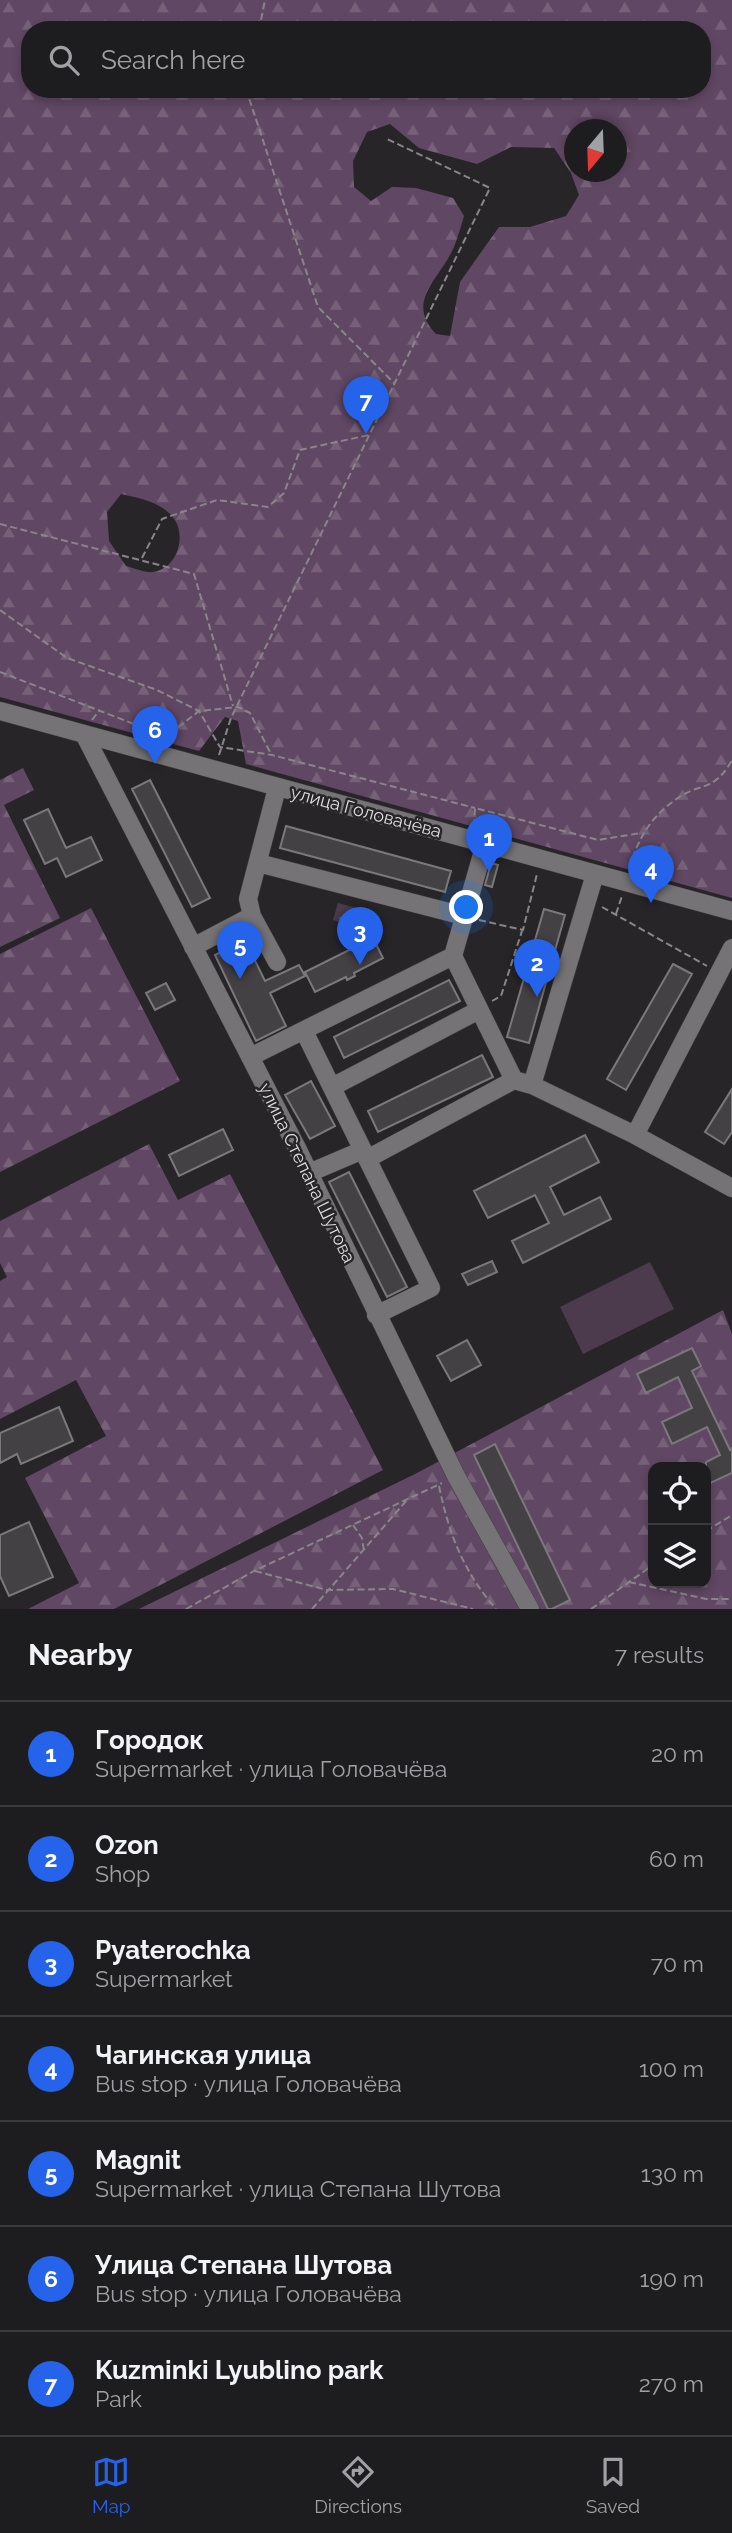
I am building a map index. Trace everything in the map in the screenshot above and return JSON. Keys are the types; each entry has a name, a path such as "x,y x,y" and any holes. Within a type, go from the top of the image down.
{"street":[{"name":"улица Головачёва","path":"0,711 596,874 625,887 732,911"},
{"name":"улица Степана Шутова","path":"85,736 309,1174 456,1476 530,1609"},
{"path":"276,962 252,916 248,899 277,788"},
{"path":"477,842 464,916 453,956 514,1080"},
{"path":"258,863 464,916"},
{"path":"532,1085 596,874"},
{"path":"194,947 252,916"},
{"path":"635,1135 732,948"},
{"path":"250,1057 453,956"},
{"path":"332,1087 479,1010"},
{"path":"304,1031 431,1288 376,1315"},
{"path":"309,1174 365,1154 514,1080 532,1085 635,1135 732,1188"}],"path":[{"path":"261,21 265,0"},
{"path":"249,98 317,307 395,384"},
{"path":"218,772 220,747 238,707 490,188 385,138"},
{"path":"141,560 162,519 217,500 268,508 284,493 300,450 370,435"},
{"path":"0,524 194,573 233,706"},
{"path":"0,610 67,658 157,690 200,711 220,747"},
{"path":"0,671 139,726 176,729 200,711 238,707 250,713 272,755"},
{"path":"220,747 272,755 598,841 641,833"},
{"path":"616,915 641,833 676,799 721,779 732,760"},
{"path":"475,808 477,842"},
{"path":"479,1010 501,996 523,930 541,859"},
{"path":"588,899 719,973"},
{"path":"464,916 523,930"},
{"path":"186,1609 254,1571 456,1476"},
{"path":"439,1485 448,1532 467,1569 496,1609"},
{"path":"312,1609 365,1552 408,1499"},
{"path":"711,1528 732,1516"},
{"path":"353,1524 362,1538 365,1552"},
{"path":"591,1609 648,1568"},
{"path":"254,1571 327,1590 393,1589 472,1609"},
{"path":"629,1582 706,1599 732,1599"}],"green space":[{"path":"0,0 732,0 732,898 246,764 238,721 225,717 199,751 0,697","holes":["564,119 627,119 627,182 574,182 579,195 566,216 530,227 499,227 460,282 450,336 436,334 423,311 424,300 454,247 464,216 453,198 416,188 392,187 371,201 354,187 353,161 367,132 390,124 419,148 477,164 511,147 554,148 564,163","121,494 164,509 178,527 180,535 177,552 161,570 143,571 126,566 109,541 107,512"]},
{"path":"23,768 34,790 4,805 60,918 0,947 0,780"},
{"path":"338,903 371,912 367,929 333,920"},
{"path":"91,908 180,1081 0,1172 0,954"},
{"path":"149,1144 178,1200 230,1174 383,1470 114,1609 28,1609 79,1583 25,1478 106,1436 76,1380 0,1419 0,1281 7,1277 0,1263 0,1221"},
{"path":"650,1262 674,1309 583,1354 560,1307"},
{"path":"723,1310 732,1334 732,1609 139,1609 415,1474"}],"building":[{"path":"150,780 210,898 192,907 132,789"},
{"path":"48,809 66,848 91,837 102,860 66,877 57,858 45,864 24,820"},
{"path":"286,826 451,871 445,892 280,848"},
{"path":"491,863 498,865 492,887 485,885"},
{"path":"544,909 565,915 529,1043 507,1037"},
{"path":"373,938 383,958 354,973 355,976 347,980 346,977 315,992 305,972"},
{"path":"245,940 265,981 299,965 305,976 270,993 286,1026 256,1041 215,955"},
{"path":"673,964 692,974 626,1090 607,1079"},
{"path":"449,980 460,1001 344,1058 334,1037"},
{"path":"166,983 175,1000 155,1010 146,993"},
{"path":"482,1055 493,1077 378,1132 368,1111"},
{"path":"311,1081 335,1126 310,1139 285,1095"},
{"path":"732,1089 732,1132 724,1144 705,1132"},
{"path":"223,1129 233,1150 179,1176 169,1155"},
{"path":"585,1135 599,1162 550,1187 564,1215 600,1197 611,1219 523,1263 512,1241 549,1223 535,1195 488,1218 474,1191"},
{"path":"349,1172 407,1287 387,1297 329,1182"},
{"path":"492,1261 497,1272 468,1285 462,1274"},
{"path":"467,1340 481,1365 451,1381 437,1356"},
{"path":"692,1348 701,1366 692,1371 730,1450 732,1448 732,1473 711,1483 711,1462 706,1462 720,1455 707,1427 672,1444 662,1422 692,1408 678,1377 646,1393 637,1374"},
{"path":"59,1407 73,1441 21,1464 17,1454 0,1463 0,1433"},
{"path":"495,1444 570,1600 552,1609 548,1609 474,1455"},
{"path":"29,1522 53,1577 9,1596 0,1576 0,1535"}],"place":[{"name":"Kuzminki Lyublino park","path":"366,434"},
{"name":"Улица Степана Шутова","path":"155,764"},
{"name":"Городок","path":"489,872"},
{"name":"Чагинская улица","path":"651,903"},
{"name":"Pyaterochka","path":"360,965"},
{"name":"Magnit","path":"240,979"},
{"name":"Ozon","path":"537,997"}]}
